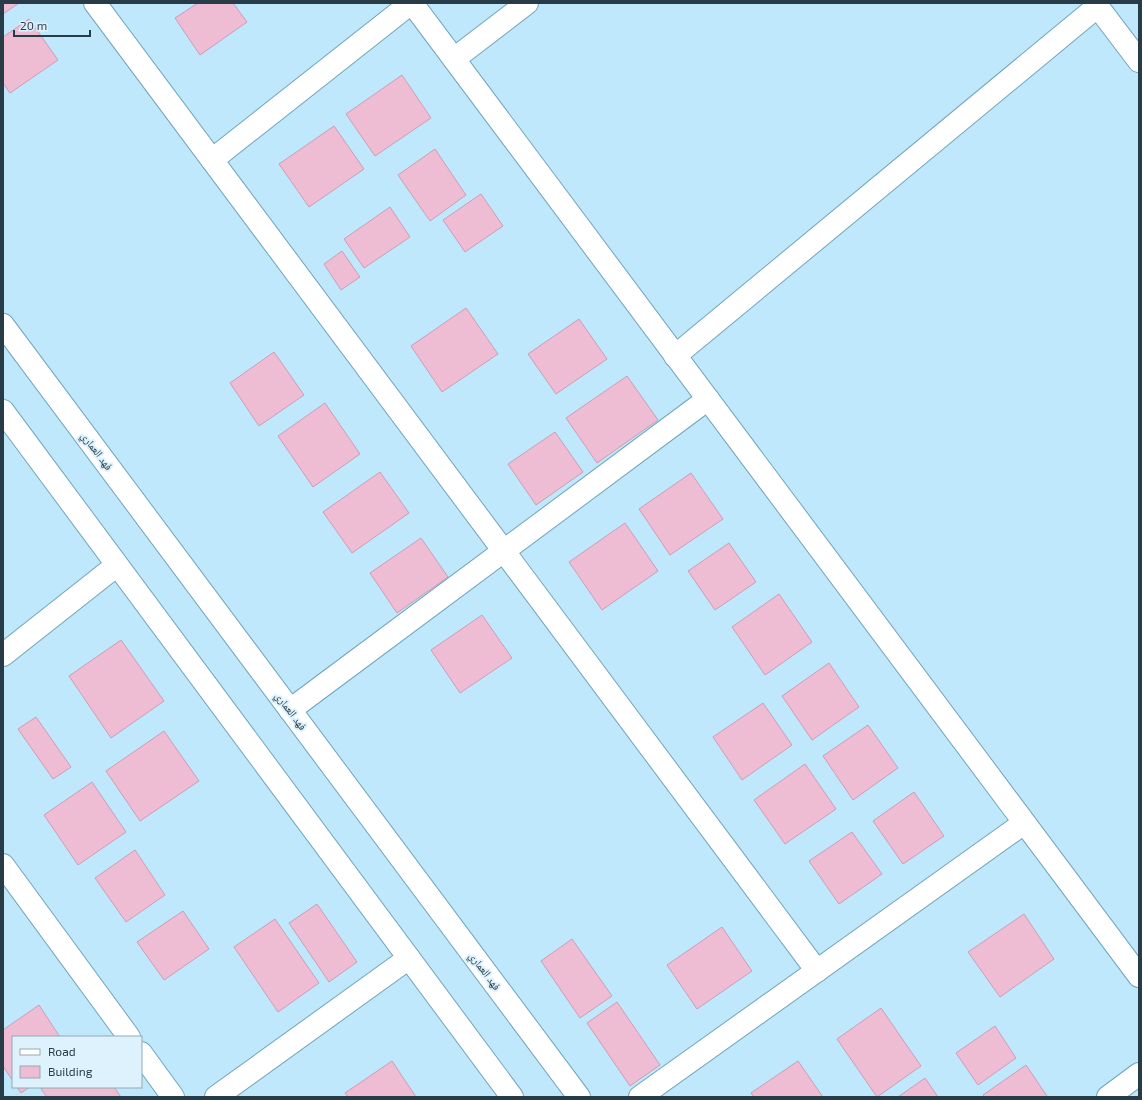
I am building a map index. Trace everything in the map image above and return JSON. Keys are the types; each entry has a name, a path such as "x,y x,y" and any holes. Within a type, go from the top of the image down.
{"street":[{"path":"96,3 817,971"},
{"path":"212,160 411,3 1139,976"},
{"path":"454,59 527,3"},
{"path":"675,356 1096,5 1139,61"},
{"name":"فهد العماري","path":"3,325 579,1097"},
{"path":"290,710 708,399"},
{"path":"3,411 512,1097"},
{"path":"3,655 117,565"},
{"path":"640,1097 1024,823"},
{"path":"3,864 128,1036"},
{"path":"216,1097 409,958"},
{"path":"142,1054 173,1097"},
{"path":"1108,1097 1139,1074"}],"building":[{"path":"3,3 19,3 3,14"},
{"path":"198,3 233,3 247,22 200,55 175,18"},
{"path":"29,19 58,60 10,93 3,83 3,37"},
{"path":"402,75 431,118 375,156 346,114"},
{"path":"334,126 364,169 309,207 279,164"},
{"path":"435,149 466,195 430,221 398,175"},
{"path":"481,194 503,226 465,252 443,220"},
{"path":"390,207 410,237 364,268 344,239"},
{"path":"342,251 360,277 341,290 324,264"},
{"path":"466,308 498,354 442,392 411,346"},
{"path":"579,319 607,359 556,394 528,354"},
{"path":"274,352 304,395 259,426 230,383"},
{"path":"627,376 658,420 597,463 566,418"},
{"path":"325,403 360,454 313,487 278,436"},
{"path":"555,432 583,472 536,505 508,464"},
{"path":"380,472 409,513 352,553 323,512"},
{"path":"691,473 723,519 670,555 639,509"},
{"path":"625,523 658,571 602,610 569,562"},
{"path":"421,538 448,577 397,613 370,573"},
{"path":"729,543 756,582 715,610 688,571"},
{"path":"779,594 812,642 765,675 732,627"},
{"path":"482,615 512,658 460,693 431,650"},
{"path":"121,640 164,701 111,738 69,676"},
{"path":"829,663 859,707 812,740 782,696"},
{"path":"763,703 792,745 742,780 713,737"},
{"path":"36,717 71,767 53,779 18,729"},
{"path":"868,725 898,768 853,800 823,756"},
{"path":"164,731 199,781 140,821 106,771"},
{"path":"805,764 836,809 785,844 754,800"},
{"path":"92,782 126,832 78,865 44,815"},
{"path":"914,792 944,836 903,864 873,821"},
{"path":"852,832 882,874 839,904 809,861"},
{"path":"135,850 165,895 126,922 95,878"},
{"path":"317,904 357,962 329,982 289,923"},
{"path":"183,911 209,949 164,980 137,942"},
{"path":"1024,914 1054,959 1000,997 968,952"},
{"path":"275,919 319,983 278,1012 234,947"},
{"path":"722,927 752,971 697,1009 667,965"},
{"path":"572,939 612,996 580,1018 541,961"},
{"path":"617,1002 660,1065 630,1086 587,1023"},
{"path":"39,1005 59,1036 12,1036 12,1080 3,1066 3,1030"},
{"path":"881,1008 921,1066 877,1097 837,1039"},
{"path":"995,1026 1016,1058 978,1085 956,1053"},
{"path":"392,1061 416,1097 348,1097 345,1093"},
{"path":"798,1061 823,1097 754,1097 751,1093"},
{"path":"1026,1065 1047,1096 985,1097 983,1095"},
{"path":"925,1078 938,1097 898,1097"},
{"path":"18,1088 28,1088 21,1093"},
{"path":"115,1088 121,1097 47,1097 41,1089"}]}
